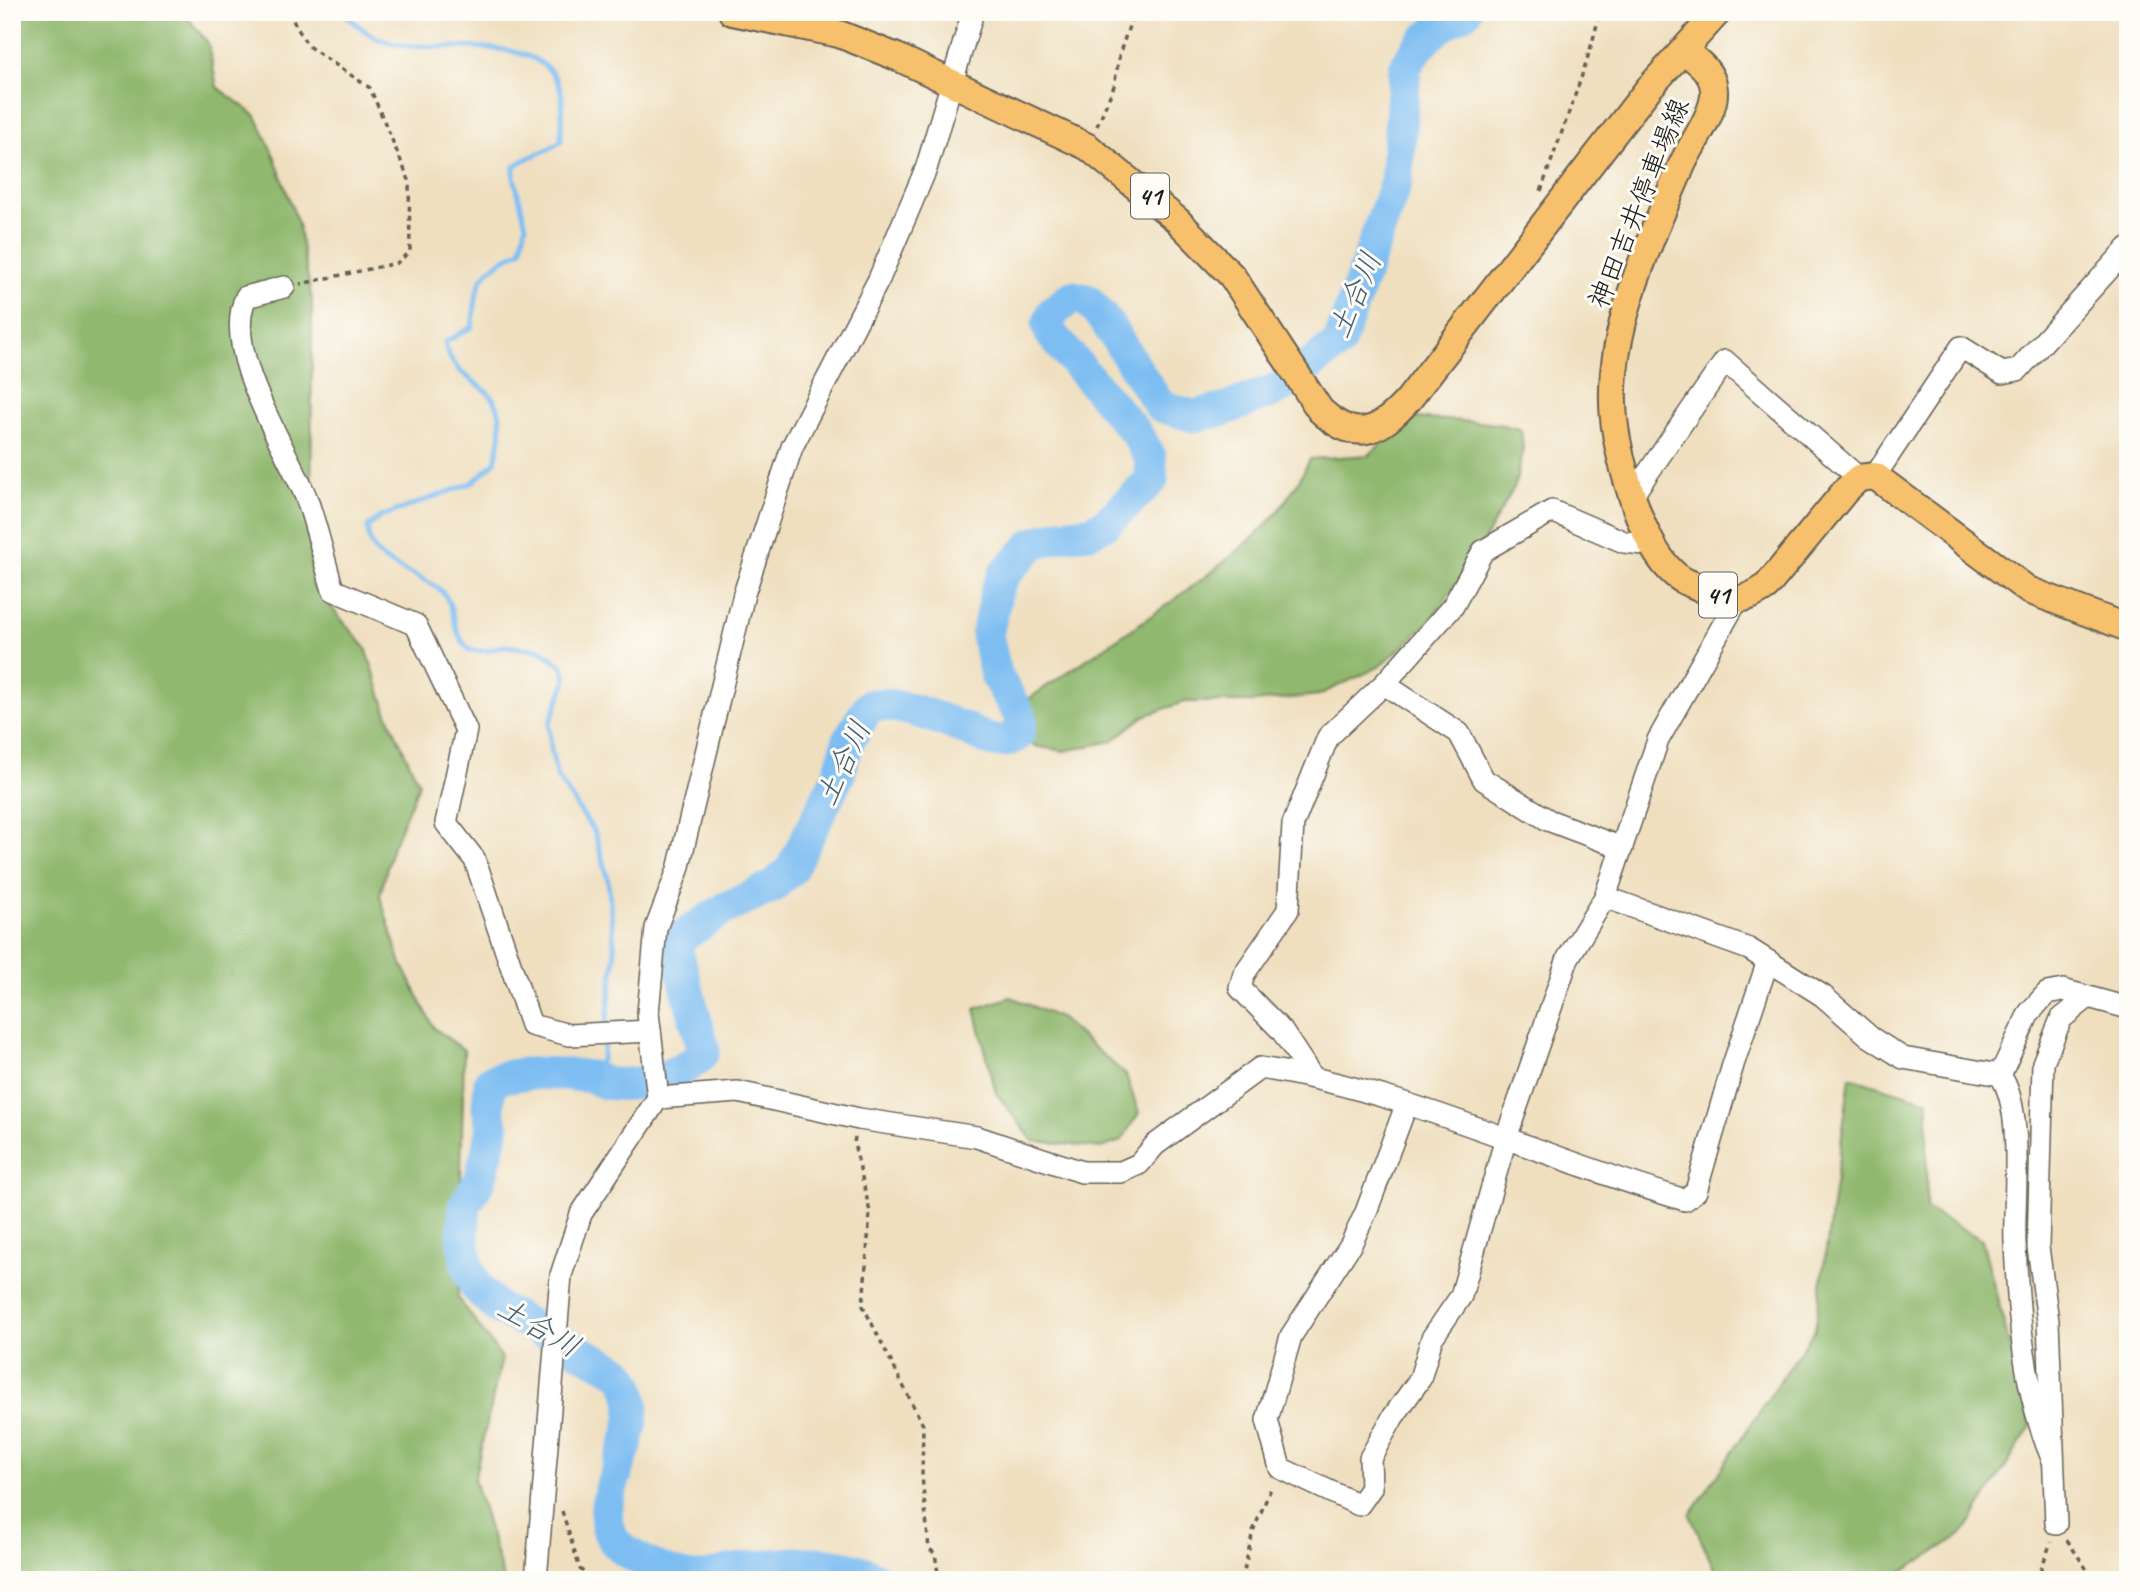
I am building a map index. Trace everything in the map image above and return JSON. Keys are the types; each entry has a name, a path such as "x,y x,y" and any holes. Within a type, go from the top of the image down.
{"main road":[{"name":"神田吉井停車場線","path":"732,12 839,34 954,83 1088,147 1177,220 1232,275 1320,410 1338,427 1370,431 1392,418 1544,228 1649,88 1718,12"},
{"name":"神田吉井停車場線","path":"1683,50 1711,77 1714,90 1712,107 1682,164 1630,295 1622,324 1612,402 1616,439 1632,496 1653,545 1684,581 1736,602"},
{"name":"41","path":"1736,602 1751,597 1766,587 1867,477"},
{"path":"1867,477 2028,590 2128,628"}],"street":[{"path":"536,1580 553,1342 561,1275 581,1214 658,1098 648,1013 656,928 678,870 744,594 792,447 879,279 926,169 954,83 973,12"},
{"path":"1632,496 1725,361 1867,477 1961,347 2002,373 2018,370 2128,248"},
{"path":"284,287 246,297 238,312 244,359 307,499 333,590 416,625 467,730 446,823 475,860 531,1025 569,1035 650,1031"},
{"path":"1311,1075 1282,1031 1240,988 1244,974 1288,910 1293,824 1328,737 1384,684 1453,606 1483,551 1552,511 1624,542 1653,545"},
{"path":"1406,1106 1356,1234 1291,1336 1267,1420 1280,1468 1359,1504 1371,1489 1370,1458 1393,1417 1420,1380 1432,1338 1461,1296 1506,1138 1567,958 1605,897 1658,740 1736,602"},
{"path":"1384,684 1459,733 1484,780 1548,820 1622,848"},
{"path":"1605,897 1749,949 1823,996 1870,1037 1903,1058 2000,1075 2009,1087 2017,1166 2015,1240 2019,1316 2041,1432 2052,1458"},
{"path":"658,1098 738,1093 859,1119 977,1137 1083,1172 1121,1172 1139,1164 1155,1145 1260,1068 1311,1075 1506,1138 1615,1180 1685,1199 1696,1191 1733,1065 1768,961"},
{"path":"2000,1075 2029,1013 2047,993 2063,990 2128,1008"},
{"path":"2056,1524 2048,1321 2038,1247 2043,1063 2061,1019 2088,998"}],"path":[{"path":"284,287 397,262 410,251 409,180 370,88 307,46 288,12"},
{"path":"1088,147 1114,86 1120,52 1134,12"},
{"path":"1544,228 1534,212 1568,108 1591,54 1600,12"},
{"path":"859,1119 854,1143 870,1212 863,1306 923,1425 922,1476 929,1549 935,1553 939,1580"},
{"path":"1242,1580 1253,1531 1280,1468"},
{"path":"544,1486 560,1507 580,1569 593,1580"},
{"path":"2037,1580 2056,1524"},
{"path":"2056,1524 2094,1580"}],"green space":[{"path":"12,12 183,12 208,43 217,87 256,116 275,158 298,224 312,300 311,584 366,648 388,716 419,784 392,848 380,896 399,958 434,1028 464,1050 458,1298 502,1358 474,1479 504,1580 12,1580"},
{"path":"1417,418 1484,423 1521,430 1523,449 1515,486 1472,561 1428,624 1379,667 1319,695 1254,702 1184,702 1144,716 1112,741 1065,751 1034,746 1016,724 1030,698 1175,599 1257,534 1287,499 1310,459 1369,455 1396,430"},
{"path":"1011,997 1060,1018 1126,1075 1139,1113 1121,1141 1102,1148 1033,1141 996,1093 975,1009"},
{"path":"1850,1077 1928,1101 1926,1208 1982,1240 2031,1426 1963,1534 1889,1580 1719,1580 1690,1515 1815,1329"}],"waterway":[{"path":"343,12 363,30 387,42 407,46 483,48 531,57 548,69 560,88 563,107 561,141 514,167 526,225 521,250 495,265 482,279 476,297 472,327 445,342 451,359 493,398 499,412 500,433 495,462 472,483 380,517 368,527 369,540 383,558 428,582 444,594 459,635 470,650 485,651 504,646 541,650 563,667 566,681 549,725 551,749 557,777 595,833 608,880 615,955 606,1028"},
{"name":"土合川","path":"879,1580 844,1567 805,1563 746,1568 693,1578 663,1570 635,1557 611,1535 606,1515 632,1418 631,1394 620,1372 498,1308 476,1287 467,1265 463,1240 465,1205 480,1180 493,1130 488,1108 490,1082 525,1074 554,1074 591,1077 606,1083 630,1084 674,1073 697,1059 704,1051 676,948 681,937 726,908 772,887 791,870 839,774 849,739 869,706 889,705 913,710 994,741 1018,735 1021,718 996,675 987,635 997,590 1005,573 1033,544 1060,535 1090,532 1105,524 1152,480 1150,457 1136,433 1051,334 1048,325 1053,312 1072,297 1087,300 1106,322 1160,406 1193,416 1223,410 1280,388 1339,343 1396,182 1405,68 1416,50 1430,35 1465,12"},
{"path":"592,1077 602,1058 605,1038"}]}
